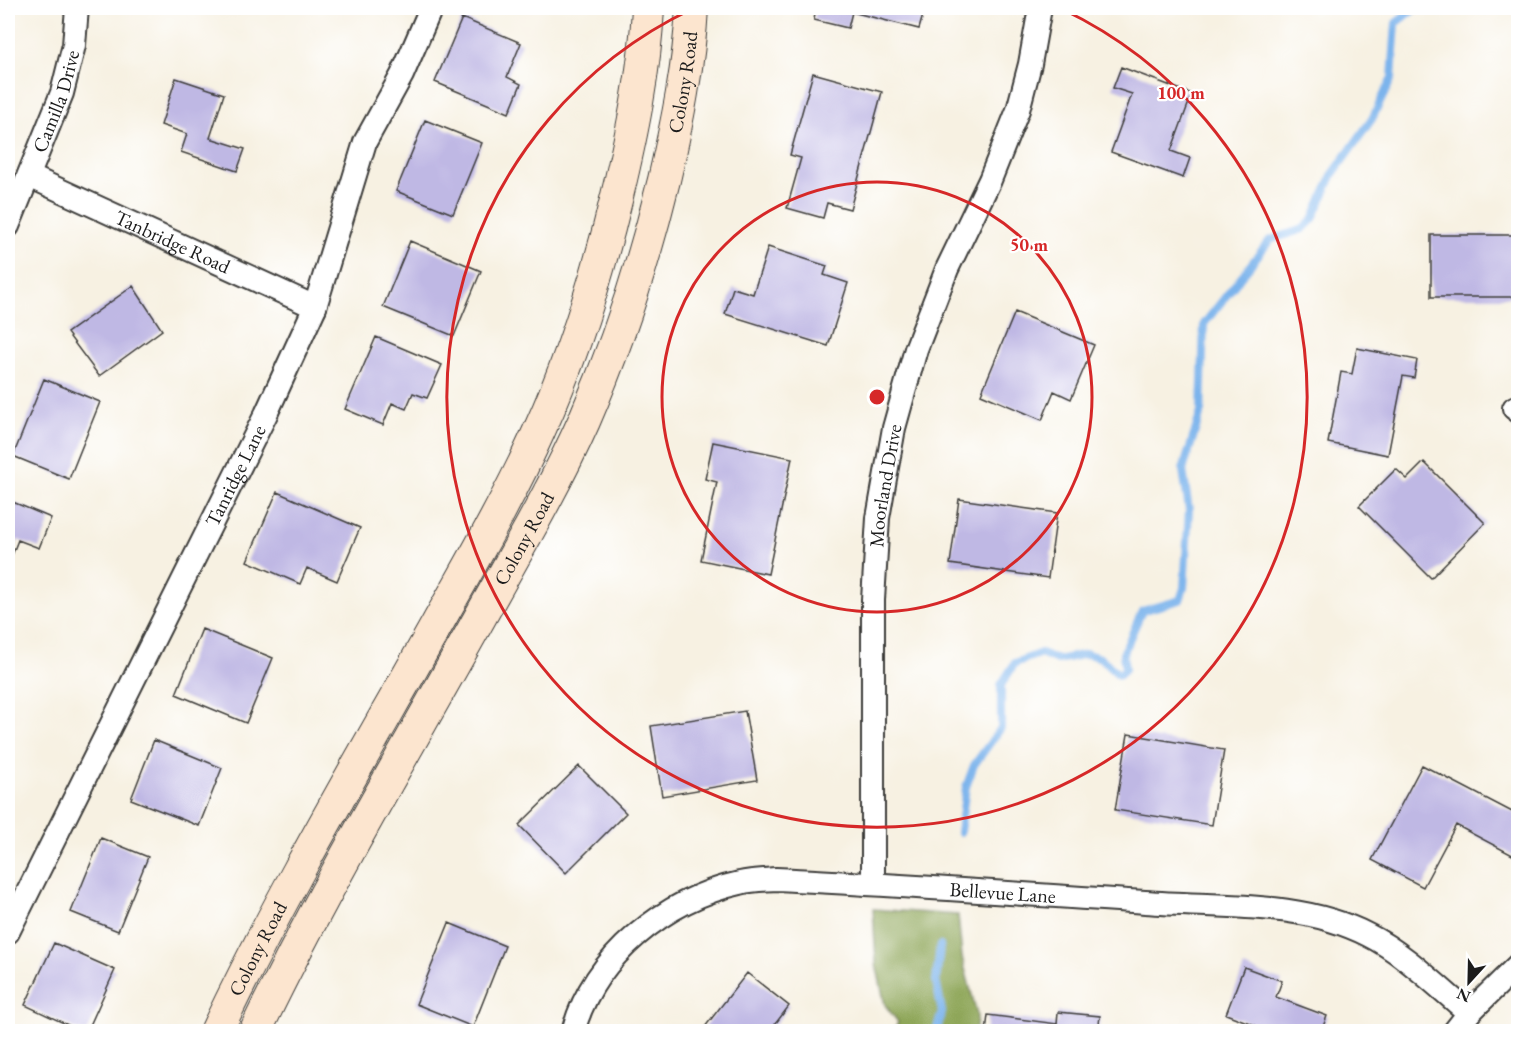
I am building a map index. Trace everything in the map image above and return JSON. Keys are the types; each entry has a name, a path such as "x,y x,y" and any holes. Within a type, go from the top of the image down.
{"main road":[{"name":"Colony Road","path":"216,1032 242,977 283,901 487,535 539,431 573,346 602,257 638,103 648,8"},
{"name":"Colony Road","path":"255,1032 333,880 532,525 584,421 617,335 647,246 682,92 692,8"}],"street":[{"name":"Camilla Drive","path":"8,226 62,93 74,45 77,8"},
{"name":"Tanridge Lane","path":"8,932 266,414 315,307 365,142 402,75 431,8"},
{"name":"Moorland Drive","path":"873,884 873,600 878,518 894,428 923,329 947,269 990,180 1018,110 1030,64 1040,8"},
{"name":"Tanbridge Road","path":"29,176 315,307"},
{"name":"Bellevue Lane","path":"573,1032 577,1016 594,982 618,952 643,929 679,905 699,896 740,883 776,879 1149,903 1264,908 1304,913 1338,922 1391,948 1469,1013"},
{"path":"1454,1032 1469,1013 1518,965"}],"green space":[{"path":"873,909 958,915 962,957 977,1014 976,1031 894,1031 898,1022 885,1005 876,964"}],"building":[{"path":"816,8 925,8 919,29 852,12 848,28 814,20"},
{"path":"462,18 521,43 507,77 521,84 509,113 435,82"},
{"path":"1121,67 1192,94 1171,151 1190,158 1183,178 1111,152 1132,94 1113,88"},
{"path":"813,73 882,92 850,209 827,203 823,218 787,208 801,158 790,155"},
{"path":"176,78 224,94 210,138 245,149 237,171 181,152 187,134 161,125"},
{"path":"425,120 482,143 453,214 396,191"},
{"path":"1431,235 1518,235 1518,297 1431,297"},
{"path":"410,241 481,271 454,336 383,307"},
{"path":"768,247 827,266 824,275 848,283 828,346 725,314 733,288 753,294"},
{"path":"133,286 162,330 99,376 67,333"},
{"path":"1015,312 1094,345 1071,399 1054,391 1042,420 981,394"},
{"path":"376,337 442,365 427,398 413,393 406,409 392,403 383,425 345,409"},
{"path":"1357,348 1417,360 1414,378 1403,376 1388,455 1328,443 1341,372 1352,374"},
{"path":"44,379 100,402 69,479 13,456"},
{"path":"713,442 792,458 768,574 701,560 717,482 705,479"},
{"path":"1424,462 1485,523 1431,578 1359,506 1396,469 1407,479"},
{"path":"277,492 360,528 337,581 307,568 300,584 247,561"},
{"path":"959,499 1057,513 1048,578 950,564"},
{"path":"8,500 51,518 39,548 18,540 9,563 8,562"},
{"path":"202,629 273,658 246,723 176,694"},
{"path":"745,711 757,780 662,796 651,726"},
{"path":"1128,734 1224,750 1212,825 1115,810"},
{"path":"154,740 222,768 199,826 131,799"},
{"path":"1422,765 1518,815 1518,858 1456,825 1423,887 1372,860"},
{"path":"579,766 626,813 566,873 519,825"},
{"path":"101,838 148,857 118,931 71,912"},
{"path":"449,923 505,946 473,1027 416,1004"},
{"path":"54,943 115,970 87,1032 25,1005"},
{"path":"1244,967 1282,981 1276,997 1327,1016 1321,1032 1253,1032 1255,1025 1226,1014"},
{"path":"747,973 789,1006 769,1032 701,1032"},
{"path":"1058,1012 1100,1016 1098,1032 986,1032 988,1015 1057,1024"}],"waterway":[{"path":"960,832 966,787 974,765 1001,728 1001,685 1015,663 1041,653 1057,660 1087,654 1101,658 1119,675 1125,669 1123,654 1142,611 1180,600 1184,588 1189,510 1183,470 1201,412 1204,324 1270,240 1303,229 1313,219 1333,174 1372,119 1392,78 1396,23 1416,8"},
{"path":"936,1032 942,1012 936,981 940,946"}]}
